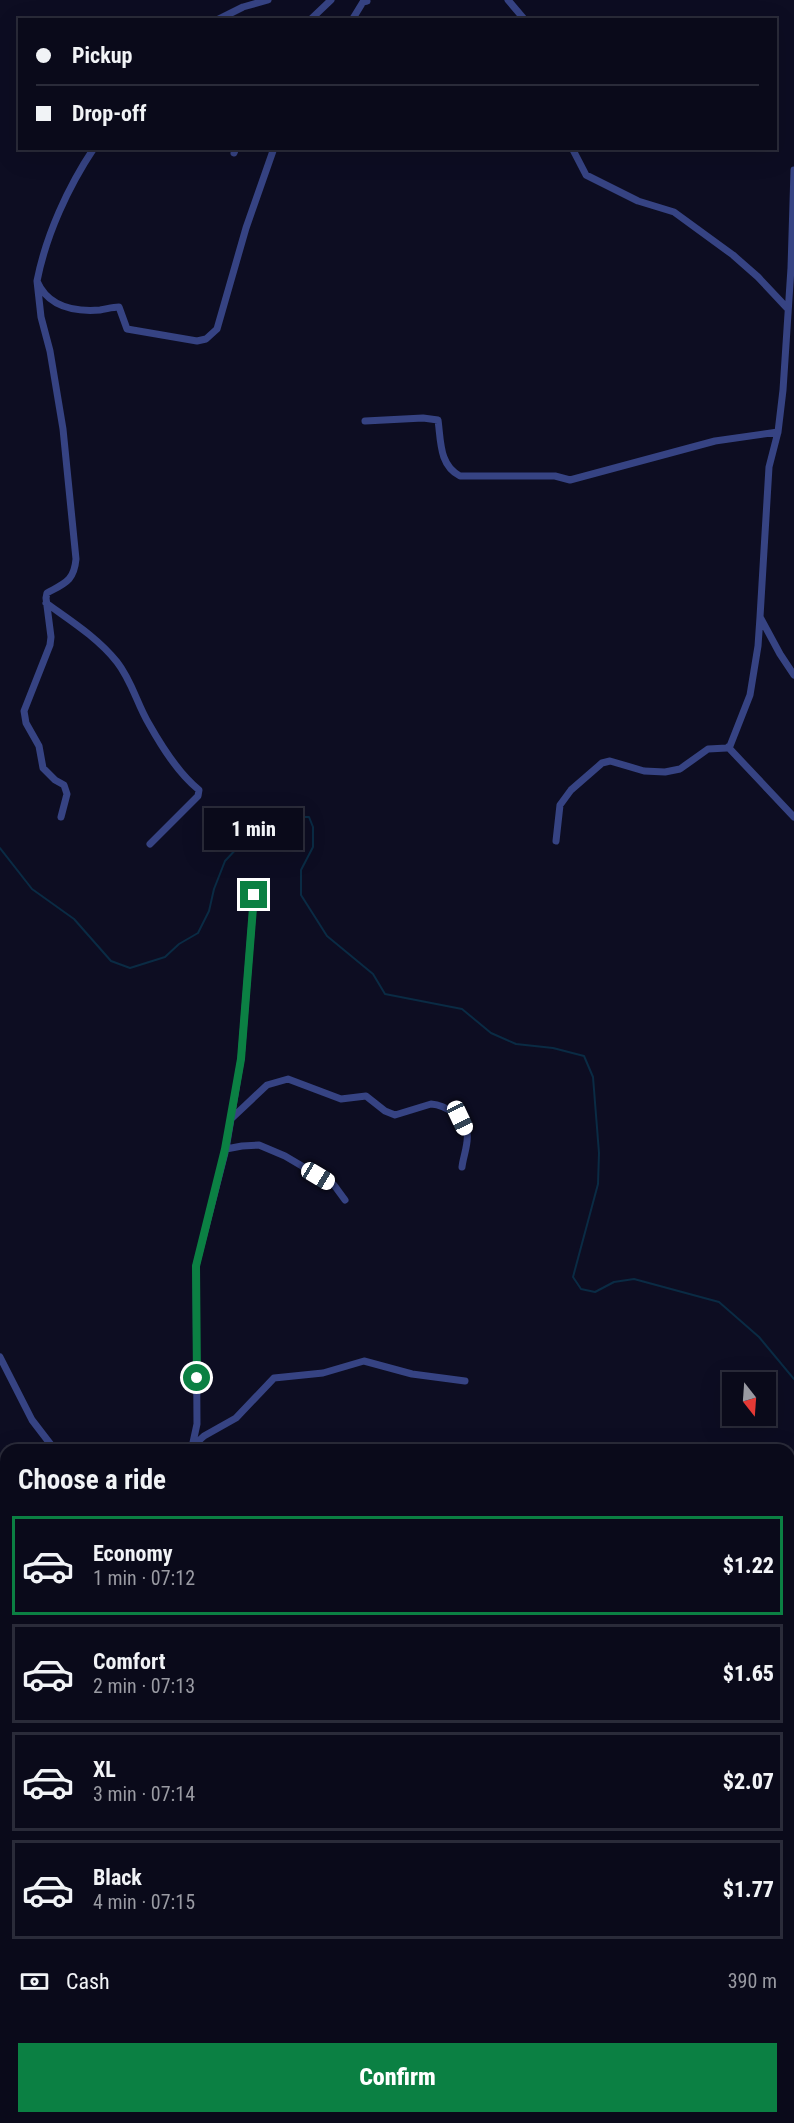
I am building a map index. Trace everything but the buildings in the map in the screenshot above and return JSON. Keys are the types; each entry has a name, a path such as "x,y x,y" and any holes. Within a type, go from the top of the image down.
{"street":[{"path":"221,18 243,7 268,0"},
{"path":"312,18 331,0"},
{"path":"361,0 368,0"},
{"path":"353,18 363,3 368,0"},
{"path":"508,0 523,18"},
{"path":"61,817 67,794 64,785 54,780 43,768 39,746 26,723 24,711 50,645 47,593 68,582 75,573 76,559 63,429 50,351 41,317 37,281 56,224 71,189 93,150"},
{"path":"37,281 41,290 57,305 81,310 119,307 127,329 197,341 206,339 217,329 246,228 273,150"},
{"path":"573,150 586,175 638,201 674,212 733,255 758,277 788,309"},
{"path":"556,841 560,805 571,790 602,763 610,761 644,771 665,772 680,768 708,749 728,747 750,695 758,646 769,467 778,432 788,309 794,170"},
{"path":"365,421 431,417 438,420 445,463 450,471 459,476 555,476 570,480 715,441 778,432"},
{"path":"46,603 96,640 118,663 134,690 148,723 188,781 199,790 198,796 150,844"},
{"path":"760,617 794,675"},
{"path":"728,747 794,817"},
{"path":"192,1444 197,1424 196,1266 225,1149 241,1059 254,895"},
{"path":"231,1119 267,1085 288,1079 341,1099 366,1096 395,1115 431,1104 437,1105 460,1118 468,1133 462,1167"},
{"path":"225,1149 259,1145 285,1156 334,1185 345,1200"},
{"path":"0,1357 32,1420 50,1444"},
{"path":"196,1444 204,1436 236,1418 274,1378 323,1373 364,1361 412,1374 465,1381"}],"waterway":[{"path":"0,848 32,889 74,919 111,961 130,968 165,957 179,944 198,933 209,911 214,889 225,861 253,831 261,813 272,811 288,817 309,817 313,827 313,847 301,870 301,895 327,936 373,974 385,994 462,1009 491,1033 516,1044 553,1048 584,1056 593,1077 599,1153 598,1184 573,1277 581,1289 595,1292 614,1282 634,1279 719,1302 759,1337 794,1379"}],"route":[{"path":"197,1378 196,1266 225,1149 241,1059 254,895"}]}
